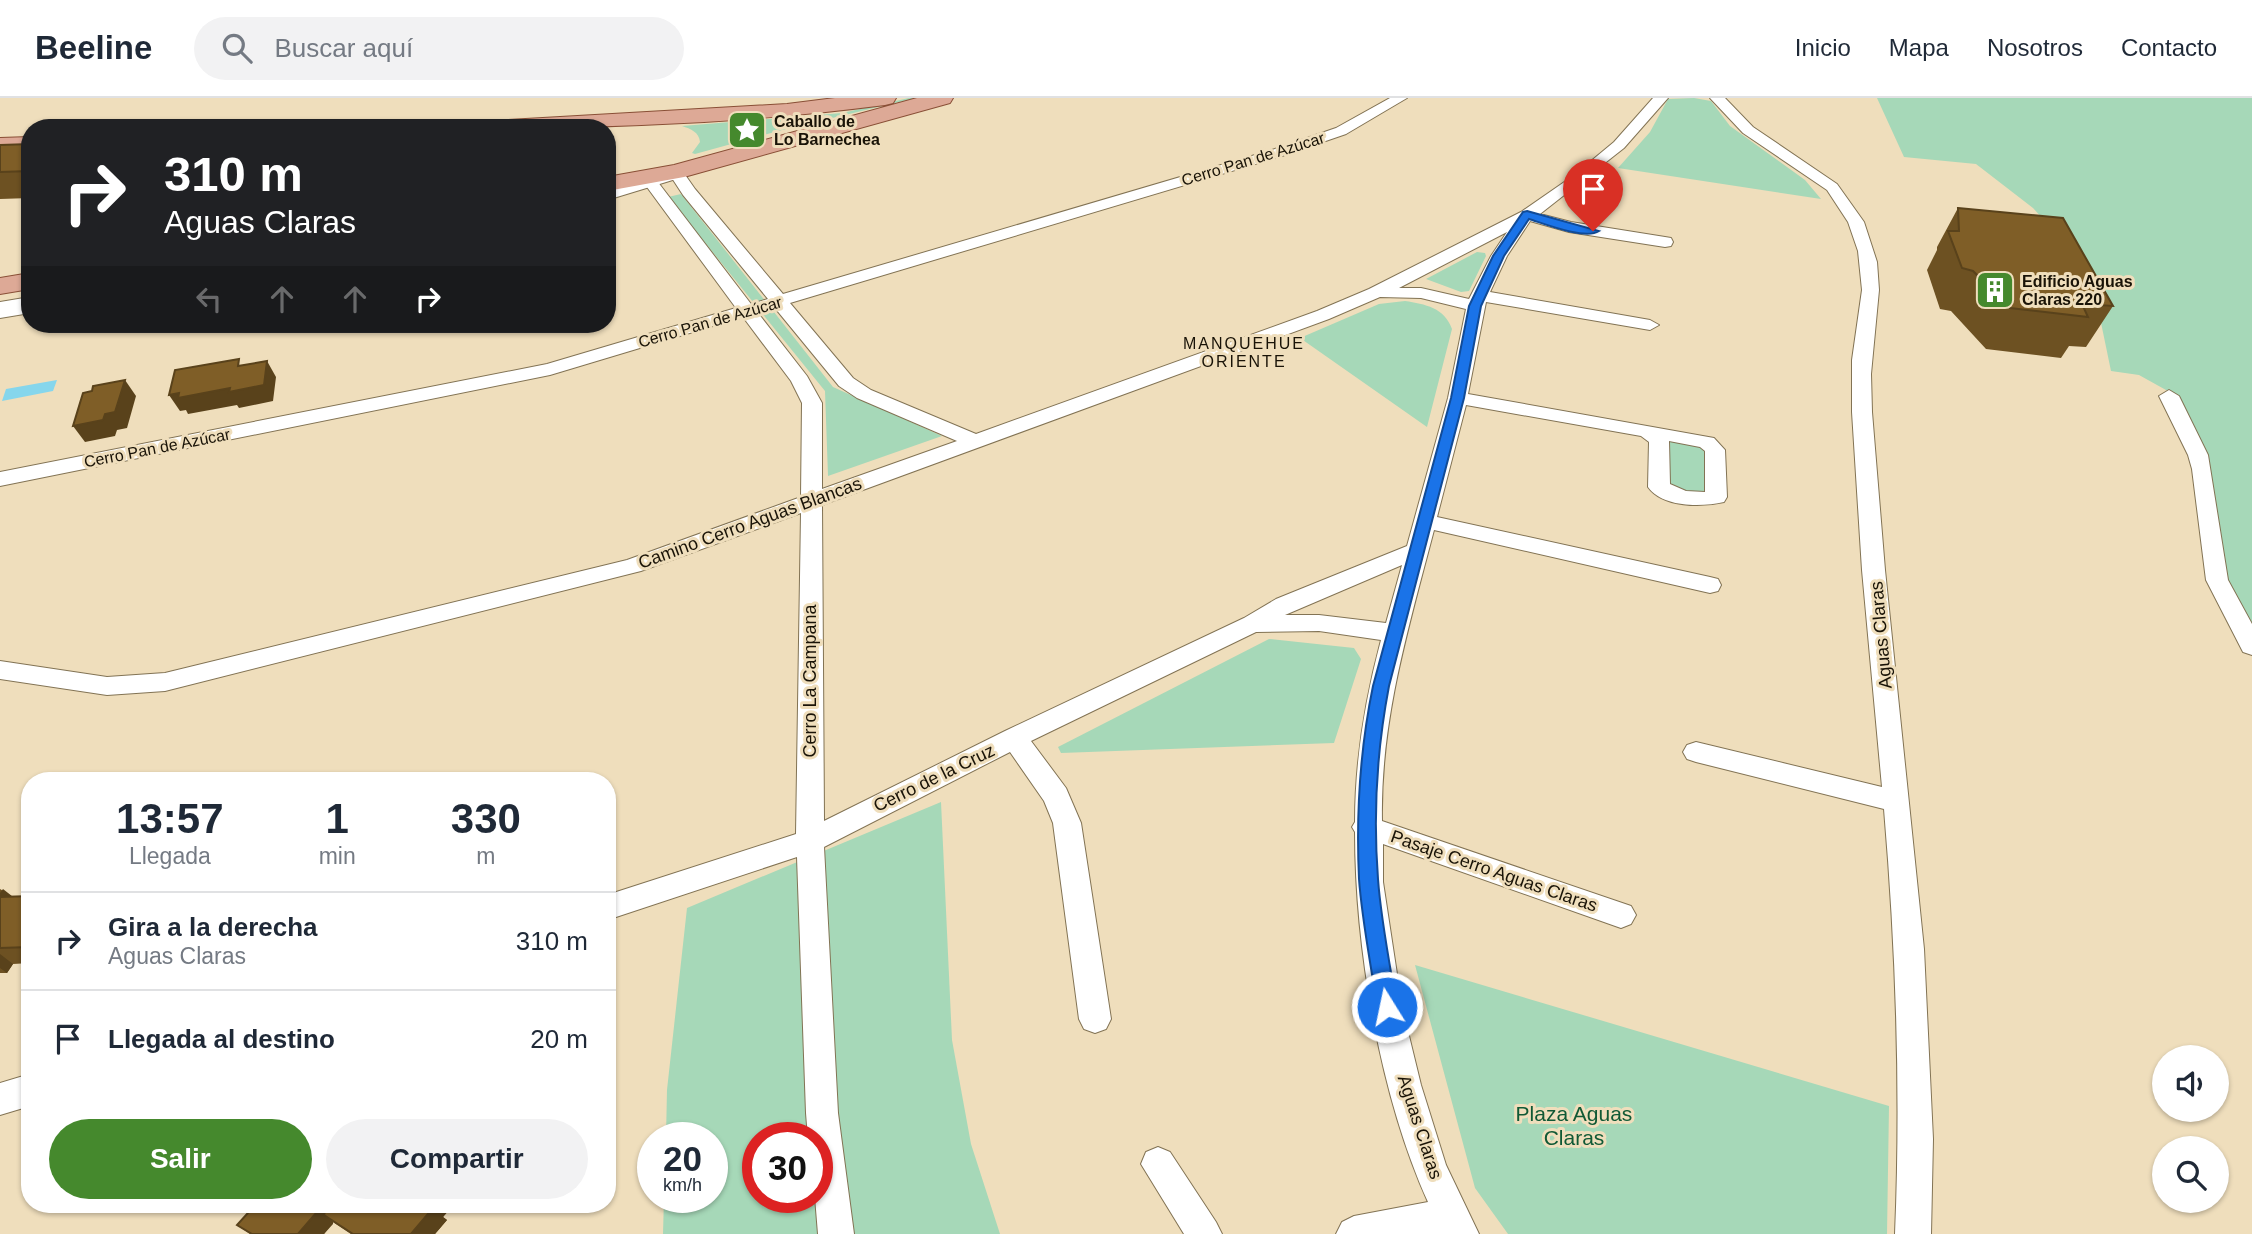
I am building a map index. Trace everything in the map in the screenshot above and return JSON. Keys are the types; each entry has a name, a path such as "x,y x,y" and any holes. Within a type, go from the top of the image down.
{"main road":[{"path":"616,123 814,109 885,98"},
{"path":"616,185 649,180 942,98"},
{"path":"616,184 669,162 693,142 689,134 678,129 638,122"},
{"path":"0,145 21,144"},
{"path":"616,185 676,172"},
{"path":"0,286 21,282"},
{"path":"0,298 21,294"},
{"path":"0,310 21,306"}],"street":[{"name":"Cerro Pan de Azúcar","path":"0,479 550,369 1311,143 1361,121 1400,98"},
{"name":"Camino Cerro Aguas Blancas","path":"0,670 107,686 165,681 633,566 1227,351 1375,293 1527,215 1578,179 1619,145 1661,98"},
{"name":"Aguas Claras","path":"1715,99 1748,130 1832,187 1851,211 1864,242 1869,265 1861,373 1866,475 1910,941 1917,1174 1913,1234"},
{"path":"676,172 689,192 846,382 864,394 975,441"},
{"name":"Cerro La Campana","path":"649,180 800,380 811,403 810,841 822,1113 836,1234"},
{"path":"1527,215 1569,228 1665,242"},
{"name":"Aguas Claras","path":"1456,1224 1427,1158 1405,1085 1387,1007 1376,942 1366,827 1373,729 1381,686 1458,398 1477,301 1499,256 1527,215"},
{"path":"1470,246 1487,246 1499,256"},
{"path":"1415,273 1414,282 1421,293"},
{"path":"1375,293 1421,293 1650,325"},
{"path":"2169,396 2200,462 2217,580 2252,646"},
{"path":"1458,398 1645,430"},
{"path":"1425,521 1710,585"},
{"name":"Cerro de la Cruz","path":"616,905 810,841 1014,738 1252,624 1284,605 1418,550"},
{"name":"Cerro de la Cruz","path":"1252,624 1319,623 1396,633"},
{"path":"1014,738 1056,796 1067,823 1095,1019"},
{"path":"1696,752 1896,801"},
{"name":"Pasaje Cerro Aguas Claras","path":"1366,827 1621,915"},
{"path":"0,1099 21,1093"},
{"path":"1158,1164 1204,1234"},
{"path":"1354,1234 1456,1224"}],"green space":[{"path":"916,98 695,154 692,153 700,142 698,136 682,126 842,113"},
{"path":"1694,98 1711,101 1730,126 1805,180 1821,199 1618,168 1650,132 1668,99"},
{"path":"1877,98 2252,98 2252,630 2226,582 2175,395 2139,375 2111,371 2099,313 2062,240 2033,208 1976,164 1904,157"},
{"path":"681,194 833,387 942,436 828,476 825,391 668,197"},
{"path":"1477,252 1485,253 1486,256 1469,291 1461,292 1426,279"},
{"path":"1405,301 1439,312 1445,316 1452,329 1427,427 1300,338 1379,304"},
{"path":"1668,442 1704,446 1708,450 1707,494 1699,495 1667,485"},
{"path":"1269,639 1354,648 1361,659 1334,743 1061,753 1058,747"},
{"path":"941,802 952,1040 971,1144 1000,1234 663,1234 664,1213 728,1213 728,1122 666,1122 667,1090 687,908"},
{"name":"Plaza Aguas Claras","path":"1415,965 1889,1106 1887,1234 1508,1234 1475,1188"}],"water":[{"path":"57,380 53,391 2,401 6,389"}],"building":[{"path":"21,144 21,171 0,172 0,145"},
{"path":"1958,208 2063,218 2113,306 2082,304 2088,317 2010,308 1973,271 1962,268 1948,231 1959,231"},
{"path":"239,359 238,366 267,361 264,385 229,392 230,388 178,398 179,393 169,395 175,370"},
{"path":"125,380 115,412 105,414 103,420 73,426 83,393 92,391 93,386"},
{"path":"21,896 21,947 0,948 0,897"},
{"path":"248,1213 316,1213 298,1234 252,1234 237,1225"},
{"path":"429,1213 411,1234 353,1234 324,1215"}],"place":[{"name":"Caballo de Lo Barnechea","path":"747,130"},
{"name":"Edificio Aguas Claras 220","path":"1995,290"}],"district":[{"name":"MANQUEHUE ORIENTE","path":"1244,352"}],"route":[{"path":"1387,1007 1376,942 1366,827 1373,729 1381,686 1458,398 1475,306 1499,256 1527,215 1569,228 1593,231"}]}
